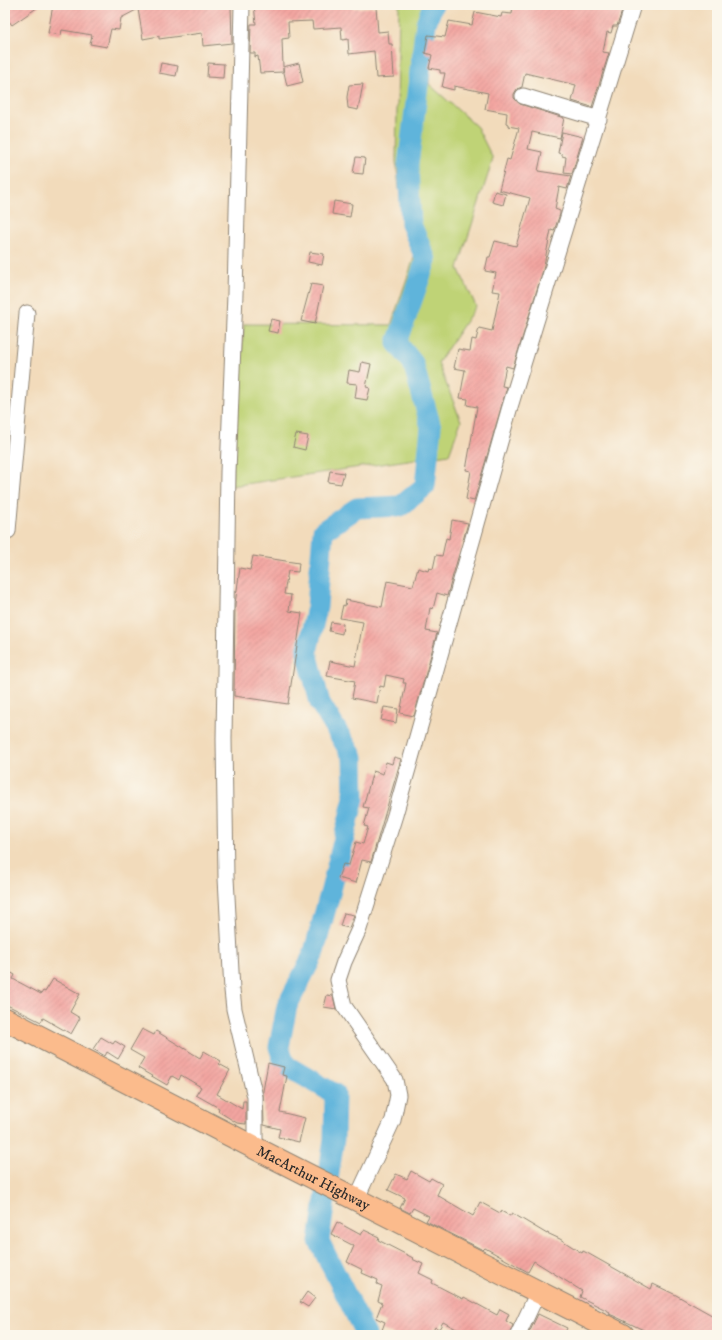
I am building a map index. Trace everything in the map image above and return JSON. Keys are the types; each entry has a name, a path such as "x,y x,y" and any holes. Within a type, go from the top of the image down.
{"highway":[{"name":"MacArthur Highway","path":"5,1019 352,1198 623,1335"}],"street":[{"path":"242,5 235,294 228,472 224,732 226,878 232,990 234,1009 255,1097 255,1148"},
{"path":"352,1198 393,1120 398,1095 395,1080 344,1006 338,980 344,962 359,929 395,815 506,417 633,5"},
{"path":"523,96 599,119"},
{"path":"5,529 8,531 10,439 27,313"},
{"path":"518,1335 538,1292"}],"green space":[{"path":"399,5 436,5 429,24 429,84 477,127 493,159 458,268 476,306 438,363 461,421 449,454 231,486 244,324 391,325 415,255 404,229 396,162"}],"building":[{"path":"5,5 41,5 12,25 5,16"},
{"path":"53,5 231,5 232,43 203,46 202,33 159,39 159,36 143,39 138,9 121,18 119,30 111,29 107,47 90,44 92,35 62,30 61,35 48,33"},
{"path":"254,5 311,5 311,7 351,5 351,8 376,7 378,32 388,31 389,44 392,44 394,77 376,78 374,51 349,54 348,39 342,40 341,27 313,29 312,21 288,22 289,38 282,39 283,67 299,63 303,82 287,86 283,68 283,72 260,73 258,56 255,57 255,53 250,53 251,24 256,24"},
{"path":"513,5 617,5 616,7 623,8 617,26 613,26 611,33 607,32 603,52 609,53 592,107 572,101 576,85 525,73 522,87 517,89 514,94 514,98 520,104 564,118 560,138 532,132 528,149 542,152 538,171 571,176 567,189 559,187 555,209 560,211 560,214 554,231 551,230 543,270 513,368 506,366 502,386 507,387 474,501 466,499 471,471 466,470 477,407 467,405 468,399 460,398 465,370 454,368 458,349 470,351 472,339 476,340 479,328 492,331 500,292 492,291 496,273 485,271 488,257 490,257 495,241 516,246 530,198 499,190 507,159 510,160 519,128 508,126 506,123 507,113 485,109 488,93 454,86 454,90 442,87 445,73 440,73 440,70 429,68 432,55 425,53 428,35 445,37 449,21 472,25 475,12 501,17 502,13 512,14"},
{"path":"161,63 178,66 176,76 159,73"},
{"path":"208,63 224,64 223,78 207,77"},
{"path":"363,84 358,110 348,108 347,97 349,85"},
{"path":"562,132 583,137 572,174 564,173 566,157 558,153"},
{"path":"356,157 365,158 363,174 353,173"},
{"path":"495,191 506,194 503,205 492,202"},
{"path":"334,201 352,204 350,217 332,214"},
{"path":"310,252 324,254 322,265 308,262"},
{"path":"311,284 323,286 315,324 301,321"},
{"path":"271,319 280,321 278,333 268,331"},
{"path":"362,362 371,364 366,387 370,388 367,400 355,398 357,384 347,383 349,370 360,372"},
{"path":"296,434 308,436 305,450 293,447"},
{"path":"330,471 344,473 341,484 328,482"},
{"path":"452,520 468,523 447,596 437,593 433,609 430,608 426,631 437,633 414,716 400,713 406,683 403,683 404,679 386,675 384,687 380,686 377,703 352,698 355,681 327,676 330,661 355,666 363,622 340,618 343,605 345,606 346,600 382,607 387,581 413,586 418,568 428,571 429,568 433,569 436,555 442,556 446,538 449,539"},
{"path":"253,556 299,563 298,572 288,571 284,594 291,595 289,611 302,613 288,704 234,696 235,604 240,568 250,570"},
{"path":"331,622 343,624 342,634 329,631"},
{"path":"384,707 398,709 396,723 381,720"},
{"path":"394,757 401,759 371,862 362,860 356,883 338,878 343,864 349,865 356,842 363,844 368,827 364,826 369,808 363,807 373,771 383,774 386,762 392,764"},
{"path":"344,913 354,915 349,928 340,926"},
{"path":"5,969 15,975 13,979 41,994 43,991 45,992 53,979 80,994 70,1012 80,1018 71,1034 43,1018 41,1022 5,1004"},
{"path":"327,995 333,996 336,1009 324,1007"},
{"path":"142,1029 154,1035 156,1031 200,1058 204,1051 221,1061 219,1064 230,1070 217,1094 242,1109 243,1101 246,1101 246,1124 237,1123 218,1111 219,1108 196,1095 201,1087 181,1075 179,1080 172,1076 167,1085 138,1068 144,1058 130,1050"},
{"path":"101,1037 113,1044 115,1041 125,1047 118,1059 107,1052 105,1056 93,1049"},
{"path":"268,1063 284,1067 282,1075 287,1076 280,1112 305,1118 299,1142 278,1137 280,1129 264,1125 263,1091"},
{"path":"411,1171 429,1181 431,1178 442,1184 437,1195 473,1216 480,1202 500,1213 501,1211 510,1216 512,1213 547,1234 560,1239 582,1253 583,1251 589,1254 651,1289 653,1284 676,1295 717,1318 717,1335 654,1335 609,1314 610,1312 580,1297 582,1291 534,1261 528,1272 485,1248 483,1250 426,1221 429,1216 413,1208 410,1213 400,1208 405,1198 388,1190 396,1174 407,1179"},
{"path":"337,1222 361,1235 364,1230 379,1237 378,1240 423,1264 419,1273 433,1280 432,1283 463,1299 464,1297 497,1315 500,1309 509,1314 506,1321 513,1325 509,1335 468,1335 443,1322 439,1329 435,1327 431,1335 394,1335 382,1330 385,1322 376,1318 382,1303 378,1301 382,1286 377,1284 378,1280 362,1273 363,1270 347,1262 354,1246 331,1234"},
{"path":"307,1292 315,1298 308,1307 300,1302"},
{"path":"538,1314 567,1328 564,1335 528,1335"}],"waterway":[{"path":"366,1335 319,1241 334,1139 335,1094 285,1065 279,1047 287,1006 313,955 354,798 353,757 320,703 307,652 317,607 323,531 357,508 401,506 425,486 431,427 413,363 397,343 426,260 411,224 408,165 426,23 433,5"}]}
